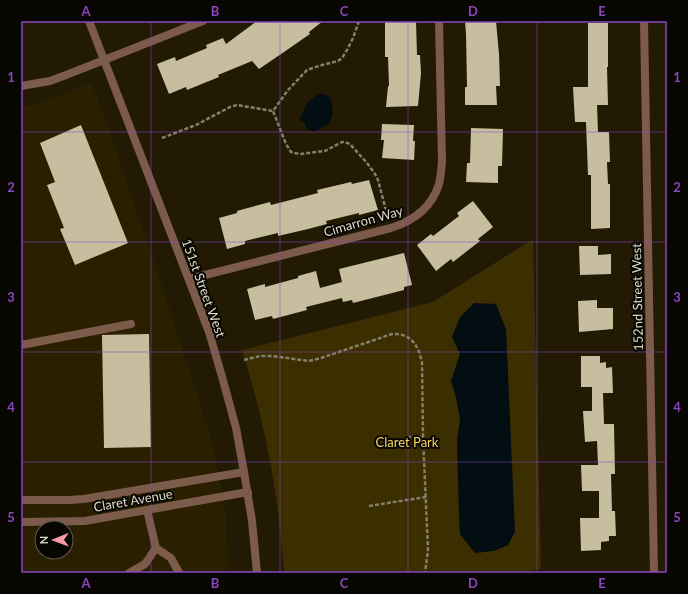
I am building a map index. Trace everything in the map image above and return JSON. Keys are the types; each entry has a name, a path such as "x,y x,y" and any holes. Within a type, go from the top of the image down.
{"street":[{"name":"151st Street West","path":"90,21 209,332 236,428 248,492 257,573"},
{"path":"21,86 50,80 203,21"},
{"name":"Cimarron Way","path":"189,279 392,228 407,222 421,212 435,194 439,184 442,162 439,21"},
{"name":"152nd Street West","path":"644,21 654,573"},
{"path":"21,345 131,324"},
{"name":"Claret Avenue","path":"21,500 84,499 244,472"},
{"name":"Claret Avenue","path":"21,522 85,520 248,492"},
{"path":"147,510 156,548 171,558 179,573"},
{"path":"129,573 145,564 156,548"}],"path":[{"path":"273,111 288,90 307,70 322,64 338,61 342,58 353,38 359,21"},
{"path":"162,138 196,125 230,107 237,105 273,111"},
{"path":"273,111 286,144 294,154 324,150 342,142 350,144 375,174 392,228"},
{"path":"244,360 260,356 272,356 309,361 392,334 399,334 408,337 414,342 422,362 423,436 428,550 425,573"},
{"path":"407,438 423,436"},
{"path":"369,506 426,497"}],"shaded area":[{"path":"91,83 106,119 212,441 225,507 229,573 21,573 21,106 30,106"},
{"path":"319,93 330,97 333,111 330,123 313,132 306,128 305,123 299,120 308,102"},
{"path":"474,303 496,304 506,329 515,532 508,545 494,551 475,553 460,534 457,441 460,419 451,381 460,354 452,337 460,317"}],"green space":[{"name":"Claret Park","path":"533,239 541,569 517,573 284,573 278,513 269,454 256,399 242,350 433,302"}],"building":[{"path":"257,21 323,21 309,32 310,34 259,69 252,61 187,90 186,87 169,94 157,64 175,57 176,61 207,48 206,45 223,38 226,44"},
{"path":"416,21 417,55 420,55 421,73 418,106 386,107 389,86 388,57 385,57 385,22"},
{"path":"465,21 496,21 500,86 496,86 497,105 465,105 465,87 467,87"},
{"path":"588,23 608,23 608,105 597,105 598,132 609,132 610,162 607,162 608,184 610,184 610,228 591,229 591,175 588,175 586,122 575,122 573,87 588,87"},
{"path":"382,124 414,125 414,160 382,158 384,140 381,140"},
{"path":"81,125 128,243 75,265 60,229 64,228 47,185 55,182 40,143"},
{"path":"471,128 503,129 502,166 498,166 498,183 466,182 467,163 470,163"},
{"path":"369,180 378,210 326,221 327,224 278,236 278,233 245,241 245,244 227,249 219,218 237,213 237,211 270,202 271,205 318,193 317,190 351,182 352,184"},
{"path":"473,201 493,227 478,239 480,241 453,262 451,259 436,271 417,245 431,234 433,236 459,216 457,213"},
{"path":"579,246 598,246 598,255 611,254 611,274 580,275"},
{"path":"404,253 412,285 404,287 404,290 353,303 352,300 343,302 342,298 306,307 307,310 273,319 272,316 255,320 247,289 265,284 265,287 298,278 298,276 316,271 320,288 342,282 339,269"},
{"path":"597,300 597,308 613,308 613,329 579,332 578,301"},
{"path":"149,334 151,447 104,448 102,335"},
{"path":"581,356 600,356 600,363 606,362 606,368 612,367 613,393 603,393 604,424 614,424 615,474 611,474 612,511 615,511 616,536 609,536 609,541 601,542 601,550 581,551 580,518 599,518 599,491 582,491 581,465 598,465 597,441 585,442 583,411 592,411 592,387 581,387"}]}
